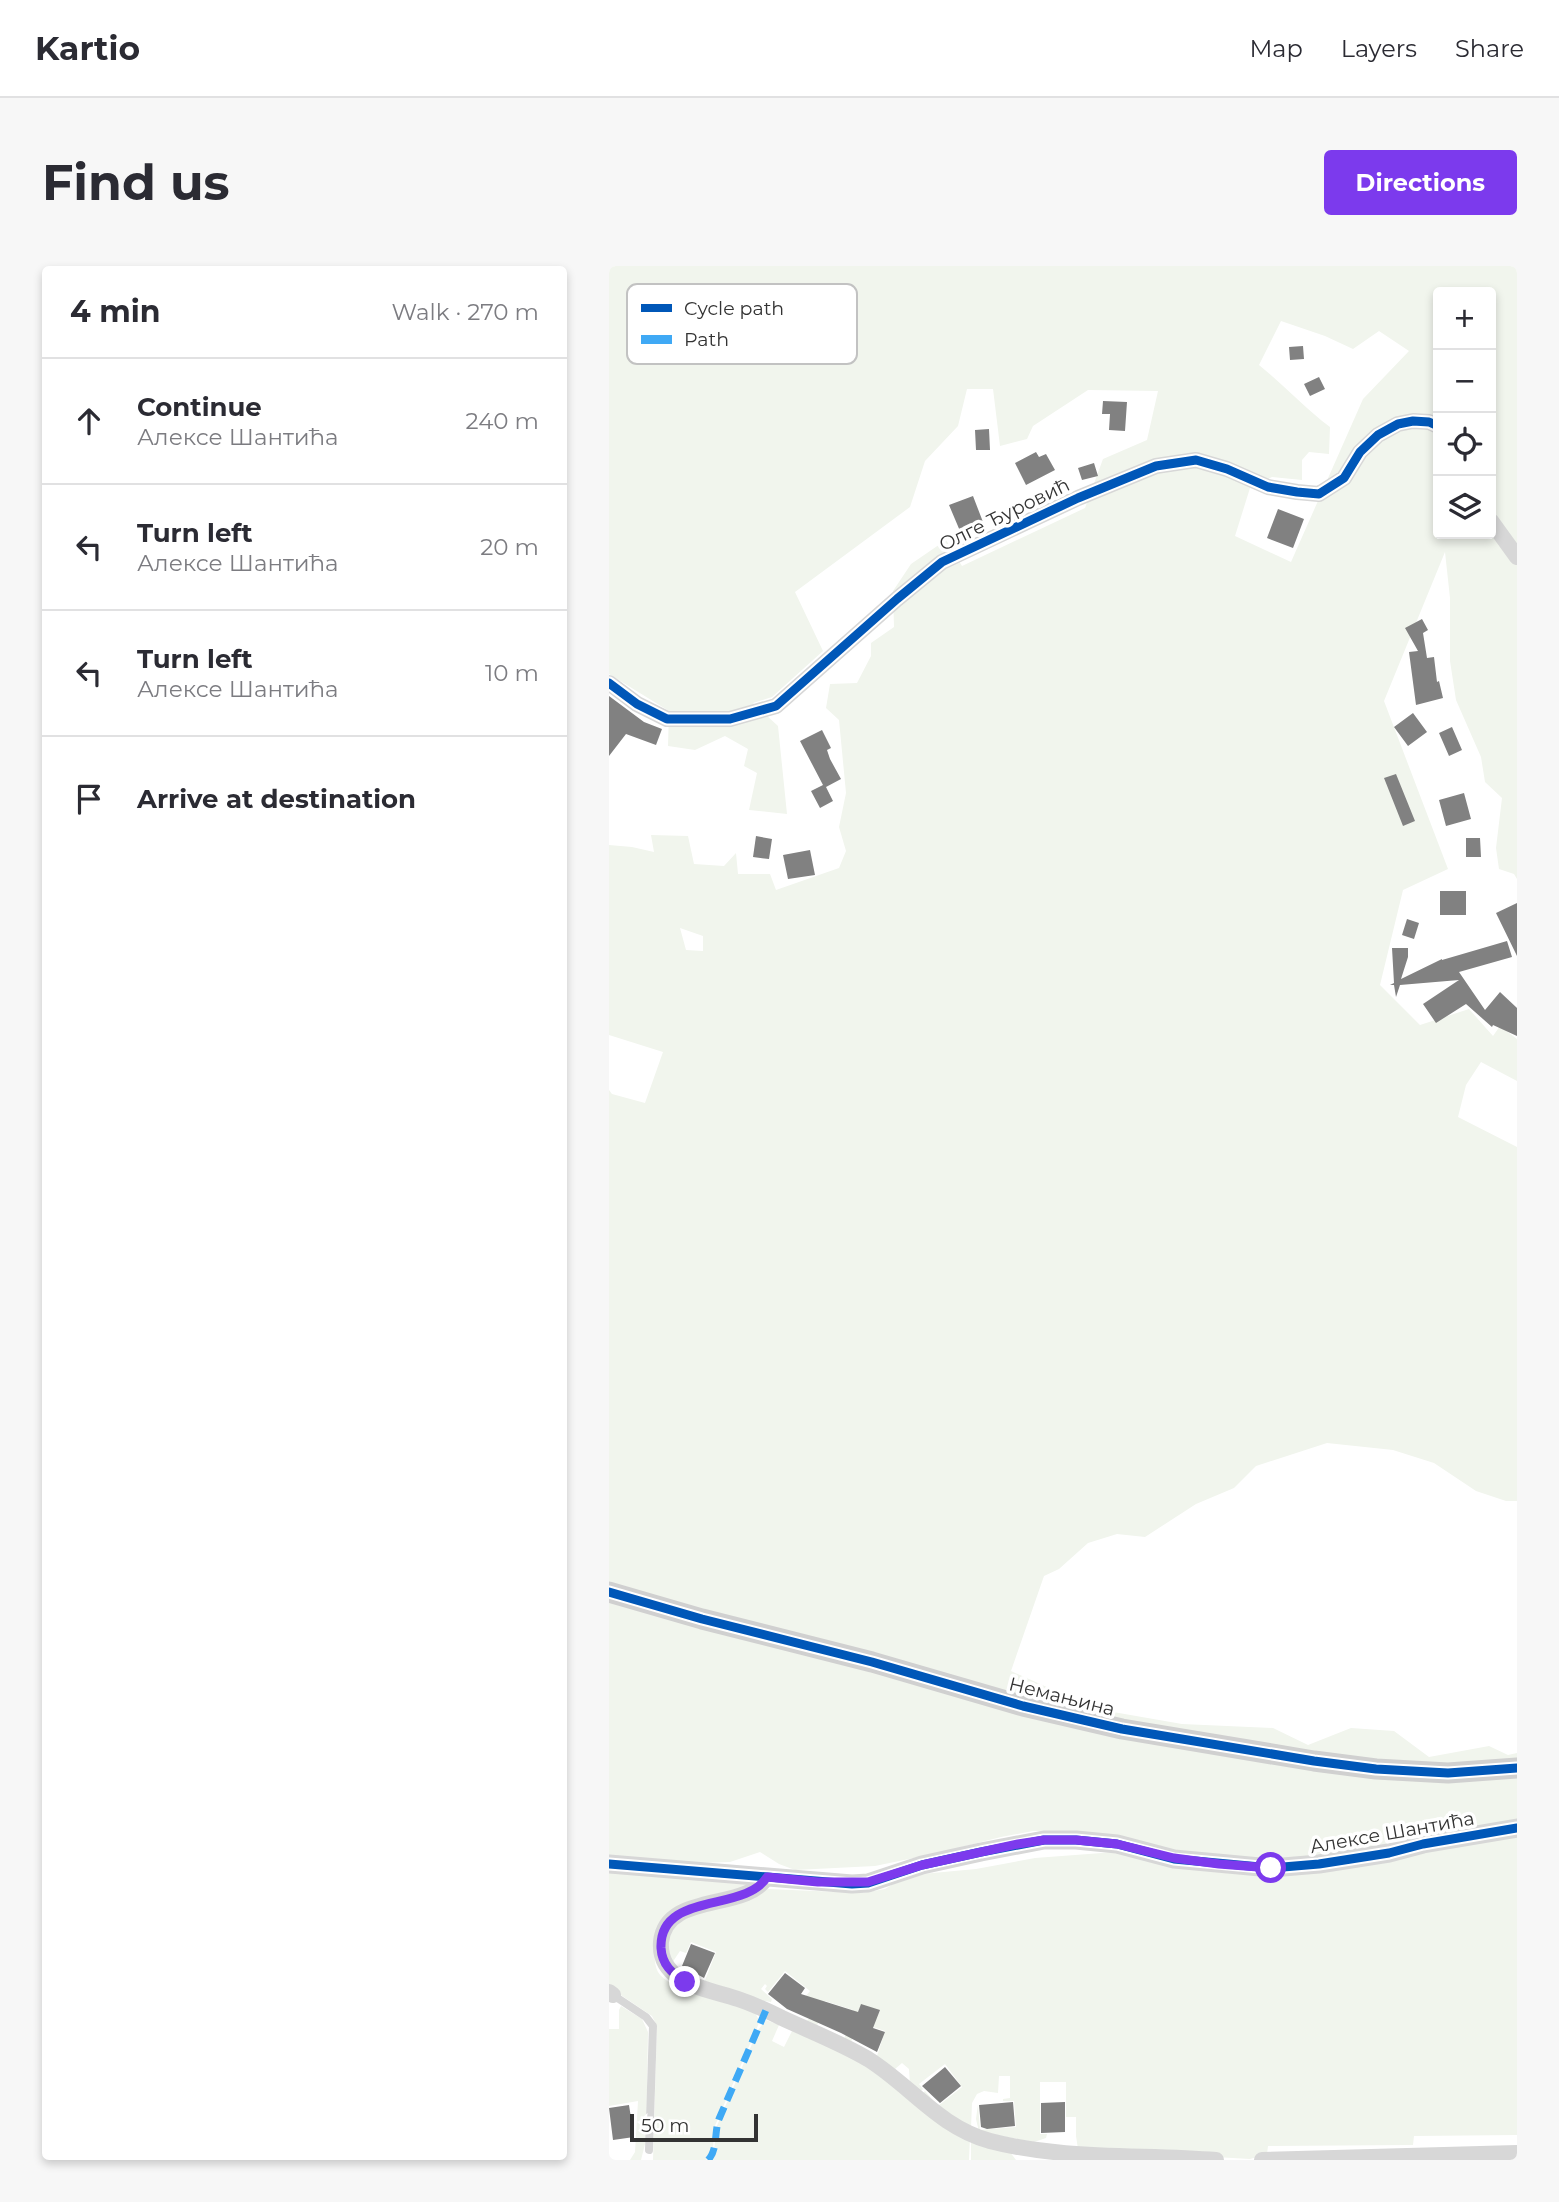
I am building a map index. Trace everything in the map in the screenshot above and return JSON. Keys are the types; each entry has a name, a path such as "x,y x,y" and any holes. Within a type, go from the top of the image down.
{"main road":[{"name":"Немањина","path":"609,1592 1023,1706 1122,1729 1376,1769 1448,1773 1517,1768"}],"street":[{"name":"Олге Ђуровић","path":"609,683 637,704 667,719 730,719 776,706 942,562 1078,498 1156,466 1196,460 1227,469 1268,487 1319,494 1344,478 1360,452 1378,435 1398,424 1413,421 1433,424"},
{"path":"1496,528 1517,556"},
{"name":"Алексе Шантића","path":"609,1864 818,1882 868,1882 922,1865 1018,1844 1044,1840 1076,1840 1117,1844 1174,1858 1271,1868 1389,1853 1423,1844 1517,1828"},
{"path":"767,1877 755,1890 704,1905 671,1919 661,1941 662,1956 669,1970 685,1982 766,2010 867,2059 938,2116 988,2141 1038,2151 1216,2160"},
{"path":"1266,2159 1517,2153"}],"lane":[{"path":"611,1993 646,2017 653,2026 649,2150"}],"shaded area":[{"path":"609,266 1517,266 1517,879 1514,874 1499,869 1496,848 1502,798 1485,782 1481,757 1456,700 1450,661 1450,598 1445,552 1384,701 1448,869 1403,890 1380,985 1420,1025 1469,1009 1493,1036 1500,1026 1517,1039 1517,1081 1481,1062 1466,1085 1458,1117 1517,1147 1517,1501 1506,1501 1476,1491 1434,1463 1393,1450 1327,1443 1256,1466 1234,1488 1196,1504 1145,1537 1117,1534 1088,1543 1059,1569 1044,1576 1011,1671 1096,1709 1182,1724 1273,1728 1308,1745 1351,1728 1394,1731 1429,1757 1489,1746 1508,1755 1517,1753 1517,1820 1387,1846 1317,1857 1271,1860 1220,1857 1058,1831 1033,1831 1001,1837 875,1866 795,1870 760,1852 730,1862 697,1863 609,1857 609,1090 612,1094 645,1103 663,1052 609,1035 609,845 654,852 651,835 688,836 694,864 724,866 736,853 738,874 770,874 776,890 839,868 846,851 839,827 846,793 839,720 826,708 830,684 857,683 871,656 871,643 894,627 893,591 911,564 946,540 962,566 1085,508 1103,459 1147,440 1158,391 1088,390 1033,426 1027,439 1000,446 993,389 967,389 958,426 925,461 910,507 795,592 823,651 772,697 753,703 778,726 787,814 749,810 757,773 744,766 748,749 725,736 695,750 668,746 669,711 609,674","holes":["1281,321 1353,349 1379,331 1409,351 1363,399 1291,562 1235,536 1250,488 1272,477 1302,480 1302,460 1309,452 1329,454 1330,427 1259,365","680,928 703,936 703,951 686,950"]},
{"path":"1517,1836 1517,2135 1414,2136 1413,2145 1268,2146 1267,2154 1250,2159 1078,2149 1076,2117 1066,2117 1066,2082 1040,2082 1040,2134 1047,2134 1046,2138 1034,2142 979,2132 976,2119 978,2104 980,2130 1016,2127 1014,2101 1003,2101 1010,2098 1010,2076 999,2076 998,2093 984,2091 977,2094 972,2103 971,2128 920,2096 925,2091 938,2106 962,2087 945,2064 919,2084 923,2089 919,2093 910,2084 909,2069 902,2063 895,2069 876,2059 885,2031 858,2022 850,2045 844,2040 853,2010 825,2001 817,2026 804,2024 817,2010 804,1998 810,1991 785,1971 768,1992 765,1984 761,1989 772,1999 771,2002 747,1998 704,1983 716,1952 691,1942 686,1953 680,1951 670,1966 667,1961 670,1926 684,1917 768,1889 862,1893 885,1889 900,1880 922,1874 976,1869 1035,1858 1115,1852 1173,1867 1423,1851"},
{"path":"609,1870 755,1883 699,1902 656,1939 655,1965 664,1978 685,1989 748,2009 755,2013 759,2023 714,2128 713,2151 706,2160 653,2160 657,2026 652,2016 609,1987"},
{"path":"621,2006 642,2019 648,2032 646,2140 641,2160 630,2160 635,2152 638,2101 609,2106 609,2029 619,2029"},
{"path":"766,2020 779,2025 772,2041 784,2047 792,2031 845,2052 970,2137 969,2160 709,2160 714,2153 716,2128 758,2030"},
{"path":"971,2138 1010,2152 1016,2160 971,2160"}],"building":[{"path":"1303,346 1304,359 1290,360 1289,347"},
{"path":"1319,377 1325,389 1310,396 1304,384"},
{"path":"1103,401 1127,402 1125,431 1109,430 1110,414 1102,414"},
{"path":"989,429 990,450 976,450 975,430"},
{"path":"1036,452 1039,457 1046,454 1055,470 1026,485 1015,463"},
{"path":"1094,463 1098,476 1082,480 1078,468"},
{"path":"973,496 983,522 960,531 949,505"},
{"path":"1278,509 1304,519 1293,548 1267,538"},
{"path":"1422,619 1428,630 1423,633 1427,658 1434,657 1437,682 1439,681 1443,698 1416,705 1409,652 1418,651 1405,628"},
{"path":"609,696 644,722 662,729 656,745 626,734 609,756"},
{"path":"1413,713 1427,732 1408,746 1394,727"},
{"path":"1452,727 1462,750 1449,756 1439,733"},
{"path":"822,730 831,748 827,750 830,759 841,779 826,787 833,801 820,808 811,791 823,785 800,741"},
{"path":"1396,774 1415,821 1403,826 1384,778"},
{"path":"1464,793 1471,819 1446,826 1439,800"},
{"path":"756,836 772,839 769,859 753,857"},
{"path":"1466,838 1480,838 1481,857 1466,857"},
{"path":"810,850 815,875 788,879 783,855"},
{"path":"1440,891 1466,891 1466,915 1440,915"},
{"path":"1517,903 1517,956 1496,913"},
{"path":"1407,919 1419,923 1414,939 1402,935"},
{"path":"1507,941 1512,957 1459,972 1485,1010 1500,992 1517,1008 1517,1036 1493,1025 1492,1027 1466,1004 1436,1023 1423,1004 1459,980 1400,985 1396,997 1394,985 1390,985 1394,983 1392,948 1408,948 1401,979 1442,959"},
{"path":"691,1944 715,1953 704,1978 682,1966"},
{"path":"785,1973 805,1988 801,1994 858,2012 861,2004 880,2010 873,2028 885,2032 877,2052 787,2009 768,1994"},
{"path":"945,2067 961,2086 940,2103 922,2086"},
{"path":"1013,2102 1015,2126 987,2129 981,2127 979,2105"},
{"path":"1065,2102 1065,2132 1041,2133 1041,2103"},
{"path":"629,2105 634,2137 613,2140 609,2108"}],"marked path":[{"path":"708,2160 713,2151 719,2119 766,2010"}],"cycle path":[{"path":"609,683 637,704 667,719 730,719 776,706 942,562 1078,498 1156,466 1196,460 1227,469 1268,487 1319,494 1344,478 1360,452 1378,435 1398,424 1413,421 1433,424"},
{"path":"609,1592 702,1619 872,1662 1023,1706 1122,1729 1376,1769 1448,1773 1517,1768"},
{"path":"609,1864 852,1884 868,1883 922,1865 981,1852 1044,1840 1076,1840 1117,1844 1174,1859 1271,1868 1389,1853 1423,1844 1517,1828"}],"route":[{"path":"685,1982 669,1970 662,1956 661,1941 671,1919 704,1905 755,1890 767,1877 852,1884 868,1882 922,1865 1044,1840 1117,1844 1174,1858 1271,1868"}]}
